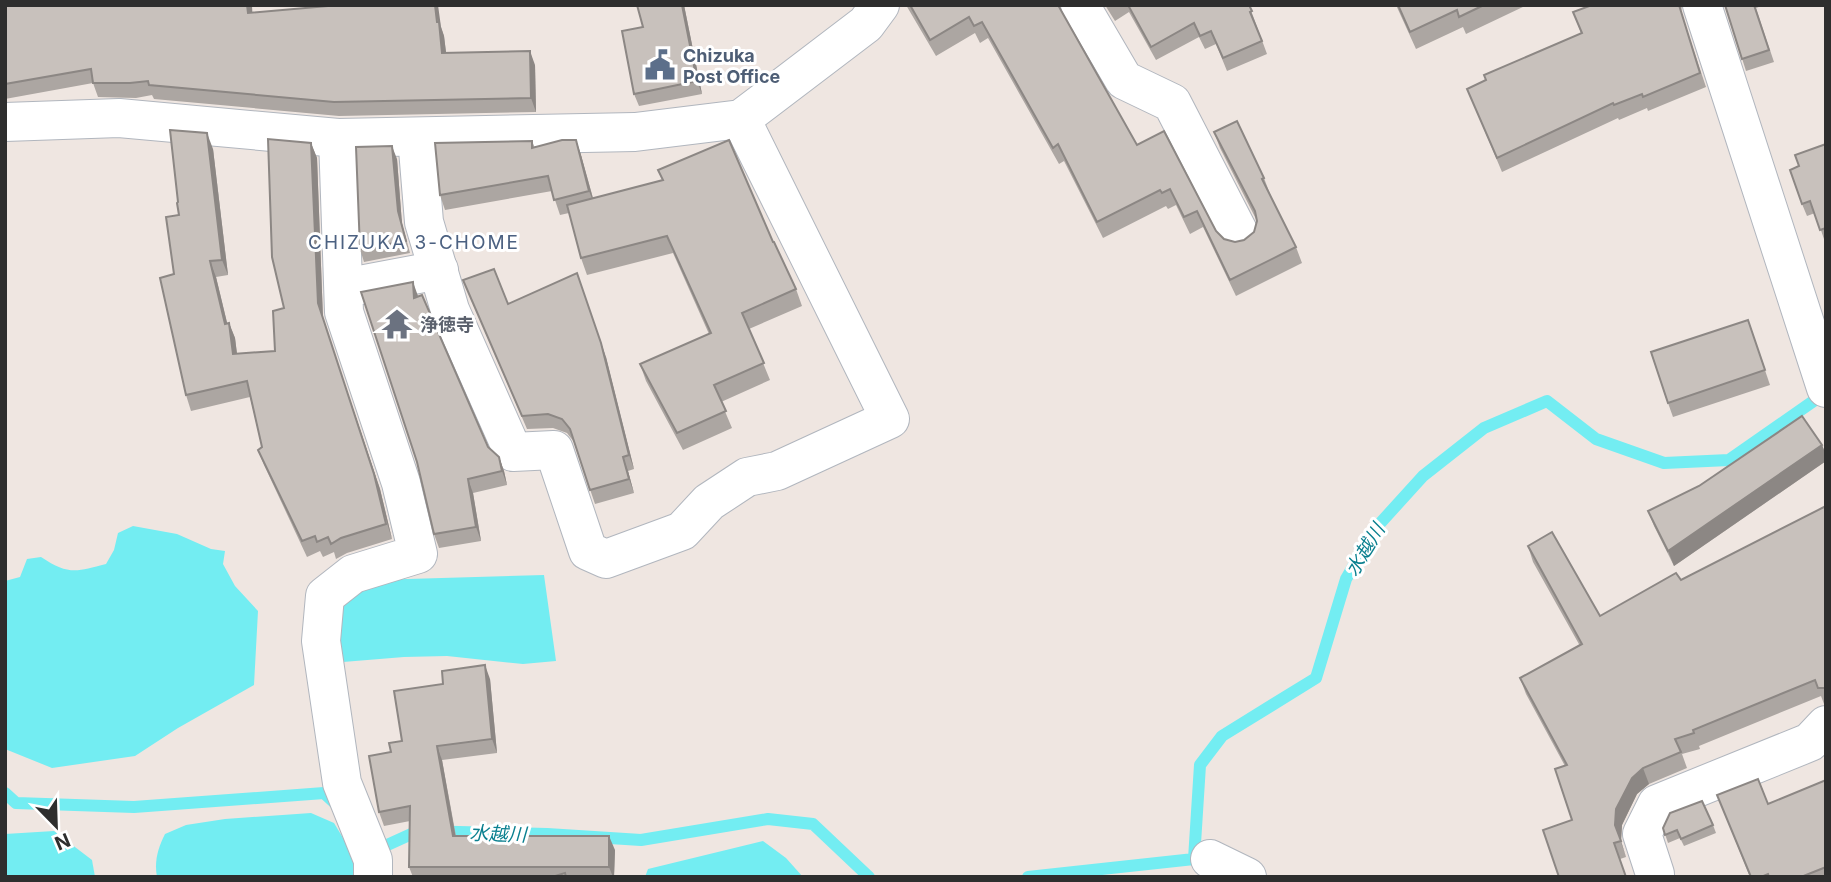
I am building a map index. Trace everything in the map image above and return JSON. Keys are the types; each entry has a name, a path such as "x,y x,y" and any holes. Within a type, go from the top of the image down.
{"street":[{"path":"5,122 119,118 338,138 635,132 741,119 866,24 880,5"},
{"path":"1080,5 1124,79 1172,103 1241,237"},
{"path":"1702,5 1826,388"},
{"path":"417,137 424,222 450,310 513,452 554,450 589,551 606,559 682,531 709,502 747,477 777,471 890,419 741,119"},
{"path":"338,138 344,312 401,483 418,554 353,574 325,596 321,641 342,783 373,860 373,877"},
{"path":"344,288 439,270"},
{"path":"1655,874 1642,834 1657,804 1810,742 1826,725"},
{"path":"1210,859 1247,877"}],"water":[{"path":"133,526 177,534 211,549 225,551 223,564 235,586 258,611 254,685 135,756 52,768 5,749 5,581 20,577 27,559 41,557 58,567 72,570 106,564 114,550 118,533"},
{"path":"544,575 556,661 523,664 447,656 343,662 337,614 348,595 373,580"},
{"path":"311,813 334,823 354,856 358,877 157,877 157,855 165,834 186,825 225,819"},
{"path":"54,831 92,860 95,877 5,877 5,834"},
{"path":"763,841 786,858 803,877 645,877 648,869"}],"building":[{"path":"5,5 247,5 248,13 328,6 435,5 442,53 530,51 531,98 334,102 149,85 148,81 93,83 91,69 5,84"},
{"path":"637,5 682,5 697,81 634,94 622,31 643,27"},
{"path":"910,5 1058,5 1137,145 1164,131 1216,231 1224,239 1235,242 1244,240 1254,232 1257,221 1255,211 1214,132 1237,121 1296,247 1230,280 1197,211 1184,217 1170,189 1162,193 1160,190 1097,222 1058,144 1053,148 982,22 974,26 969,17 930,40"},
{"path":"1128,5 1249,5 1262,41 1223,58 1211,31 1200,36 1194,23 1151,47"},
{"path":"1398,5 1484,5 1459,17 1457,10 1410,32"},
{"path":"1592,5 1679,5 1700,73 1643,97 1642,94 1614,105 1613,103 1497,158 1467,89 1486,80 1484,75 1582,33 1573,12"},
{"path":"1725,5 1754,5 1769,50 1742,59"},
{"path":"170,130 207,133 222,260 210,261 225,324 229,323 233,354 275,351 273,311 284,308 272,257 268,139 311,143 318,303 374,474 386,524 341,538 331,544 328,537 317,542 315,536 302,541 258,450 262,447 247,381 186,395 160,278 174,274 166,217 179,215"},
{"path":"562,140 576,140 589,191 554,200 548,176 440,195 435,143 532,141 532,148"},
{"path":"729,140 796,289 742,313 764,363 714,385 726,411 677,433 640,364 711,333 667,236 581,258 567,205 663,180 658,170"},
{"path":"1826,144 1826,228 1820,230 1810,201 1802,204 1790,170 1799,166 1795,155"},
{"path":"392,146 398,211 406,241 360,249 356,147"},
{"path":"494,269 508,304 577,273 601,343 629,455 623,457 629,479 590,490 570,429 562,419 548,414 522,416 463,280"},
{"path":"413,282 414,298 422,295 488,447 499,457 502,471 468,479 476,527 434,534 417,462 361,292"},
{"path":"1748,320 1765,370 1668,403 1651,352"},
{"path":"1802,416 1822,445 1668,551 1648,511 1699,486"},
{"path":"1826,506 1826,688 1818,688 1815,680 1675,739 1681,752 1643,768 1632,778 1616,809 1615,825 1621,841 1614,843 1626,877 1559,877 1543,830 1572,820 1555,769 1567,765 1520,678 1582,644 1528,546 1552,532 1600,616 1676,573 1681,580"},
{"path":"485,665 492,739 437,746 453,836 609,836 609,867 409,867 410,806 379,812 369,756 391,752 389,743 402,741 394,691 443,684 442,671"},
{"path":"1758,779 1768,804 1826,780 1826,867 1801,877 1769,877 1768,874 1751,877 1717,795"},
{"path":"1702,801 1713,825 1681,839 1677,830 1665,835 1663,828 1670,813"}],"waterway":[{"name":"水越川","path":"1028,877 1194,859 1200,765 1222,736 1316,678 1346,579 1374,530 1423,476 1484,428 1547,401 1596,439 1664,463 1729,460 1815,400"},
{"name":"水越川","path":"5,793 16,803 134,807 324,793 336,804"},
{"name":"水越川","path":"376,839 385,846 418,831 547,834 641,840 768,819 813,824 869,877"}],"place":[{"name":"Chizuka Post Office","path":"660,65"},
{"name":"浄徳寺","path":"397,324"}],"district":[{"name":"CHIZUKA 3-CHOME","path":"414,242"}]}
